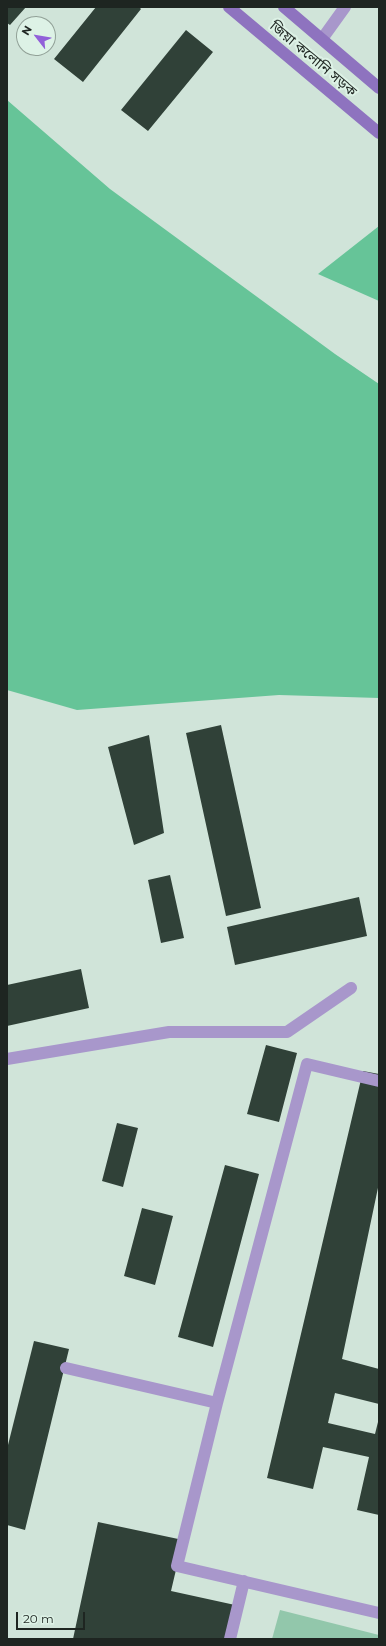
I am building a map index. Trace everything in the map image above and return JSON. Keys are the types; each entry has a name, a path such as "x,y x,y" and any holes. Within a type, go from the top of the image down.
{"main road":[{"name":"জিয়া কলোনি সড়ক","path":"228,7 379,133"},
{"name":"জিয়া কলোনি সড়ক","path":"284,7 379,88"}],"street":[{"path":"322,39 345,7"},
{"path":"7,1059 169,1032 287,1032 351,988"},
{"path":"379,1081 307,1064 217,1403 177,1566 379,1613"},
{"path":"66,1368 217,1403"},
{"path":"230,1639 244,1581"}],"shaded area":[{"path":"7,100 110,189 335,354 379,384 379,698 279,695 77,710 7,690"},
{"path":"379,226 379,301 318,274"},
{"path":"280,1610 379,1635 379,1639 272,1639"}],"building":[{"path":"7,7 26,7 18,16 16,16 16,18 10,25 7,23"},
{"path":"96,7 139,7 141,9 83,82 54,59"},
{"path":"186,30 213,52 148,131 121,110"},
{"path":"221,725 261,908 226,916 186,733"},
{"path":"149,735 164,833 134,845 108,747"},
{"path":"170,875 184,938 161,943 148,880"},
{"path":"359,897 367,936 235,965 227,927"},
{"path":"81,969 89,1008 7,1026 7,985"},
{"path":"266,1045 297,1053 279,1122 247,1114"},
{"path":"363,1071 379,1074 379,1183 342,1359 379,1369 379,1404 335,1393 328,1423 375,1434 379,1418 379,1515 357,1510 369,1457 323,1447 313,1489 267,1478"},
{"path":"117,1123 138,1128 123,1187 102,1181"},
{"path":"225,1165 259,1174 213,1347 178,1337"},
{"path":"142,1208 173,1216 155,1285 124,1276"},
{"path":"34,1341 69,1349 25,1530 7,1525 7,1449"},
{"path":"98,1522 183,1540 171,1591 235,1605 228,1639 73,1639"}]}
